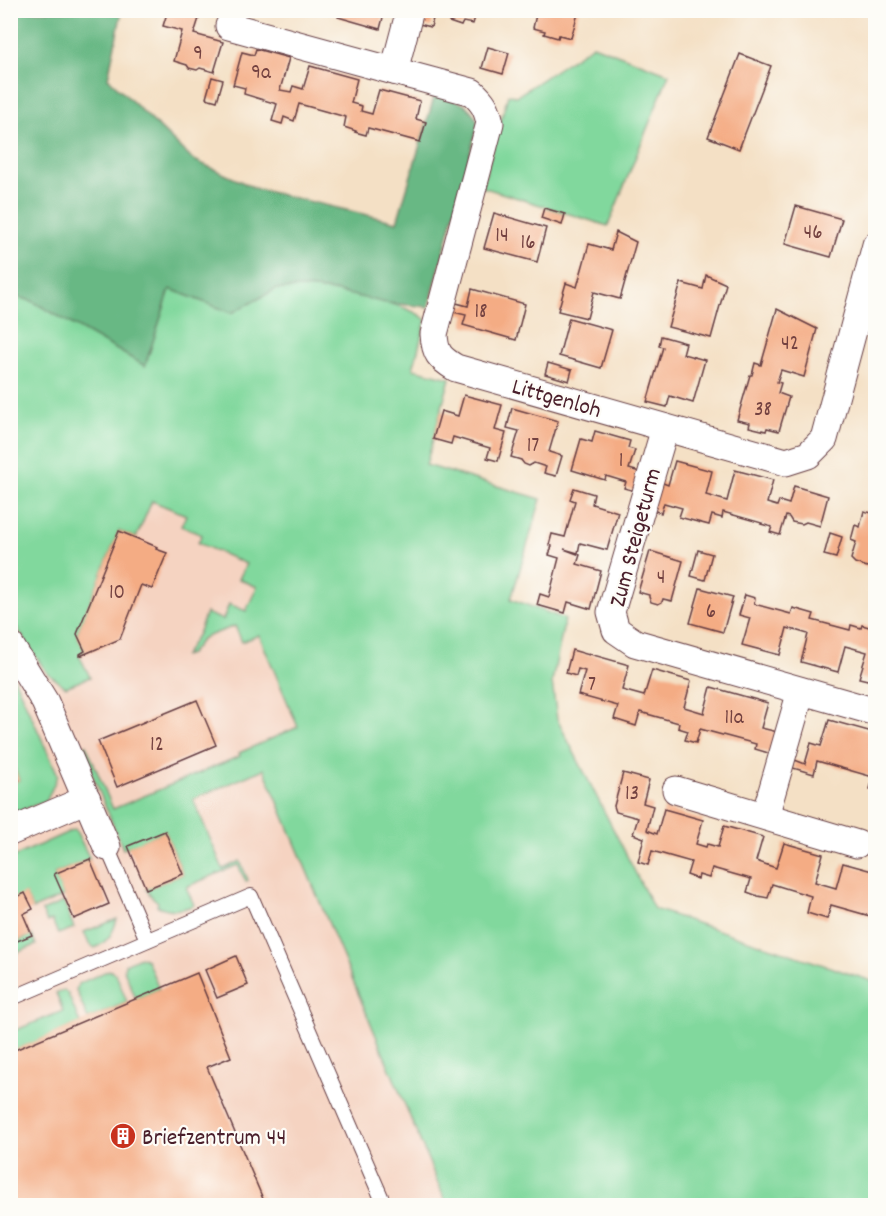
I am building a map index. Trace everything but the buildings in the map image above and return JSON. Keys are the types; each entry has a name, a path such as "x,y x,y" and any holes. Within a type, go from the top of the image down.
{"street":[{"path":"394,71 410,10"},
{"name":"Littgenloh","path":"230,26 472,93 482,101 488,112 490,123 434,334 434,348 443,360 456,368 786,462 807,455 824,439 876,244"},
{"name":"Zum Steigeturm","path":"665,428 611,612 616,630 635,643 876,712"},
{"path":"10,645 45,702 107,847"},
{"path":"765,816 801,691"},
{"path":"676,790 857,844"},
{"path":"10,832 87,799"}],"lane":[{"path":"107,847 147,940"},
{"path":"10,999 251,896 385,1206"}],"shaded area":[{"path":"131,490 206,522 266,580 302,731 447,1205 11,1205 10,618"}],"green space":[{"path":"10,11 122,11 108,78 192,159 257,189 397,222 435,94 466,106 478,123 429,307 386,303 334,291 305,288 276,289 232,313 170,289 145,366 32,301 11,295"},
{"path":"593,45 669,74 608,226 482,187 508,95 517,96"},
{"path":"305,288 387,302 426,320 413,369 450,378 426,465 541,499 511,599 565,619 552,682 557,719 654,909 875,982 875,1205 447,1205 264,769 193,799 223,869 240,861 248,880 246,882 238,865 186,887 194,905 180,909 157,906 158,902 146,889 183,874 165,831 123,849 81,747 86,745 113,809 240,756 239,753 298,727 259,635 242,642 235,626 203,638 190,654 184,656 198,634 206,613 223,620 229,604 246,611 257,587 239,579 246,564 198,543 202,535 181,526 186,515 152,501 136,538 119,531 77,634 85,651 80,657 90,677 66,687 47,673 11,619 10,295 32,301 145,366 170,289 232,313 276,289"},
{"path":"10,674 15,680 58,775 47,800 11,815 11,784 19,780 11,760"},
{"path":"75,829 90,859 54,874 64,896 33,909 25,894 11,900 11,858"},
{"path":"64,902 74,928 58,934 52,920 47,922 42,911"},
{"path":"117,919 107,940 95,948 89,944 84,932"},
{"path":"32,935 36,945 11,955 11,944"},
{"path":"140,957 147,960 159,989 136,999 124,970 125,964"},
{"path":"109,970 116,974 127,1002 88,1019 76,990 78,984"},
{"path":"64,990 68,994 80,1023 11,1052 11,1032 63,1011 56,993"}],"place":[{"name":"Briefzentrum 44","path":"123,1136"}]}
